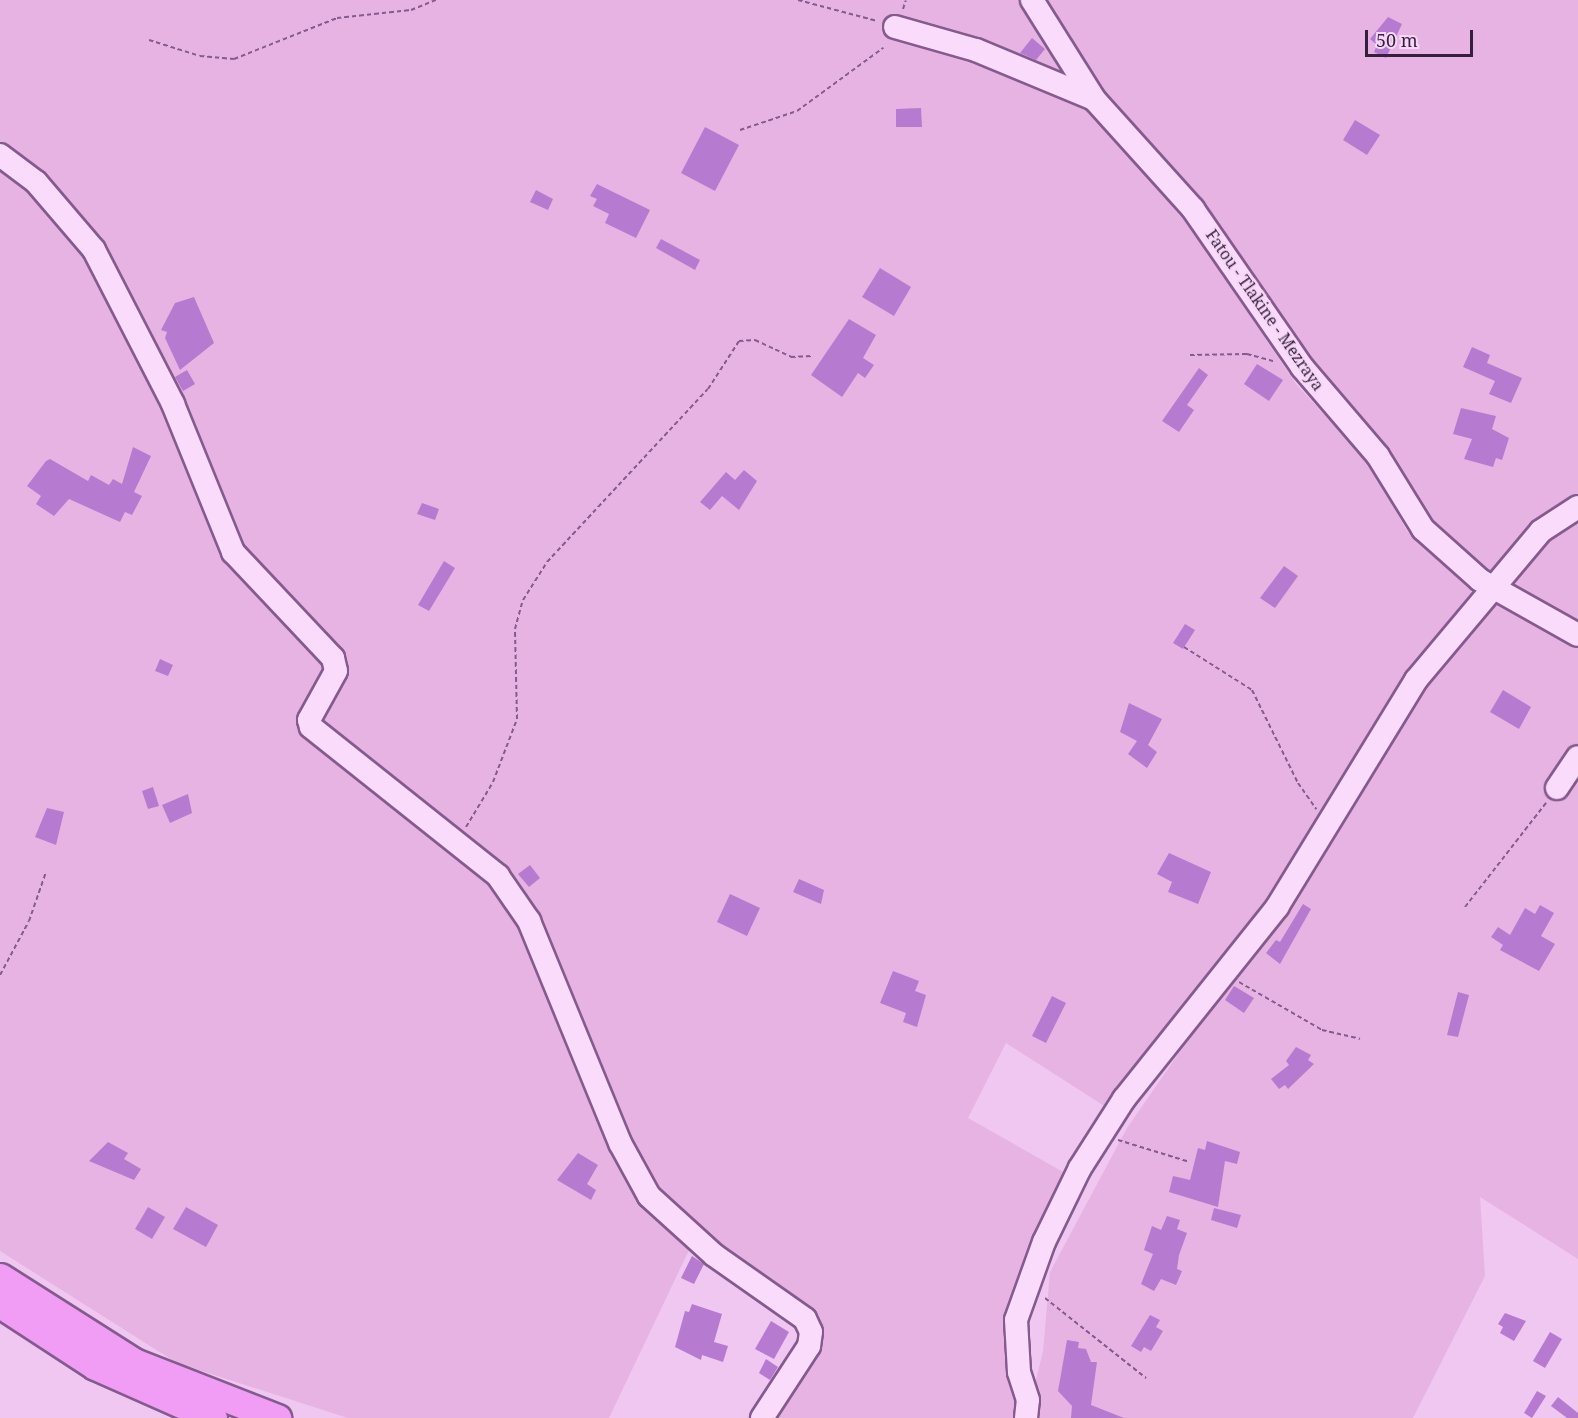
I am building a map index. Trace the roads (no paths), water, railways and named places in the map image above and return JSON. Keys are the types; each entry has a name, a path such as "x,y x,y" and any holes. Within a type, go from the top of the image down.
{"main road":[{"path":"0,1277 134,1362 277,1418"},
{"path":"0,1304 95,1366 213,1418"}],"street":[{"name":"Fatou - Tlakine - Mezraya","path":"1032,0 1094,99 1177,187 1302,367 1378,456 1429,536 1495,589 1578,635"},
{"path":"895,27 976,50 1094,99"},
{"path":"0,155 36,182 94,250 173,404 233,552 333,658 336,671 309,720 311,727 457,841 498,876 529,921 620,1143 649,1196 714,1255 805,1319 811,1332 808,1346 762,1418"},
{"path":"1026,1418 1028,1400 1015,1342 1016,1320 1058,1210 1103,1131 1277,907 1389,718 1541,531 1578,507"},
{"path":"1557,788 1578,757"}]}
